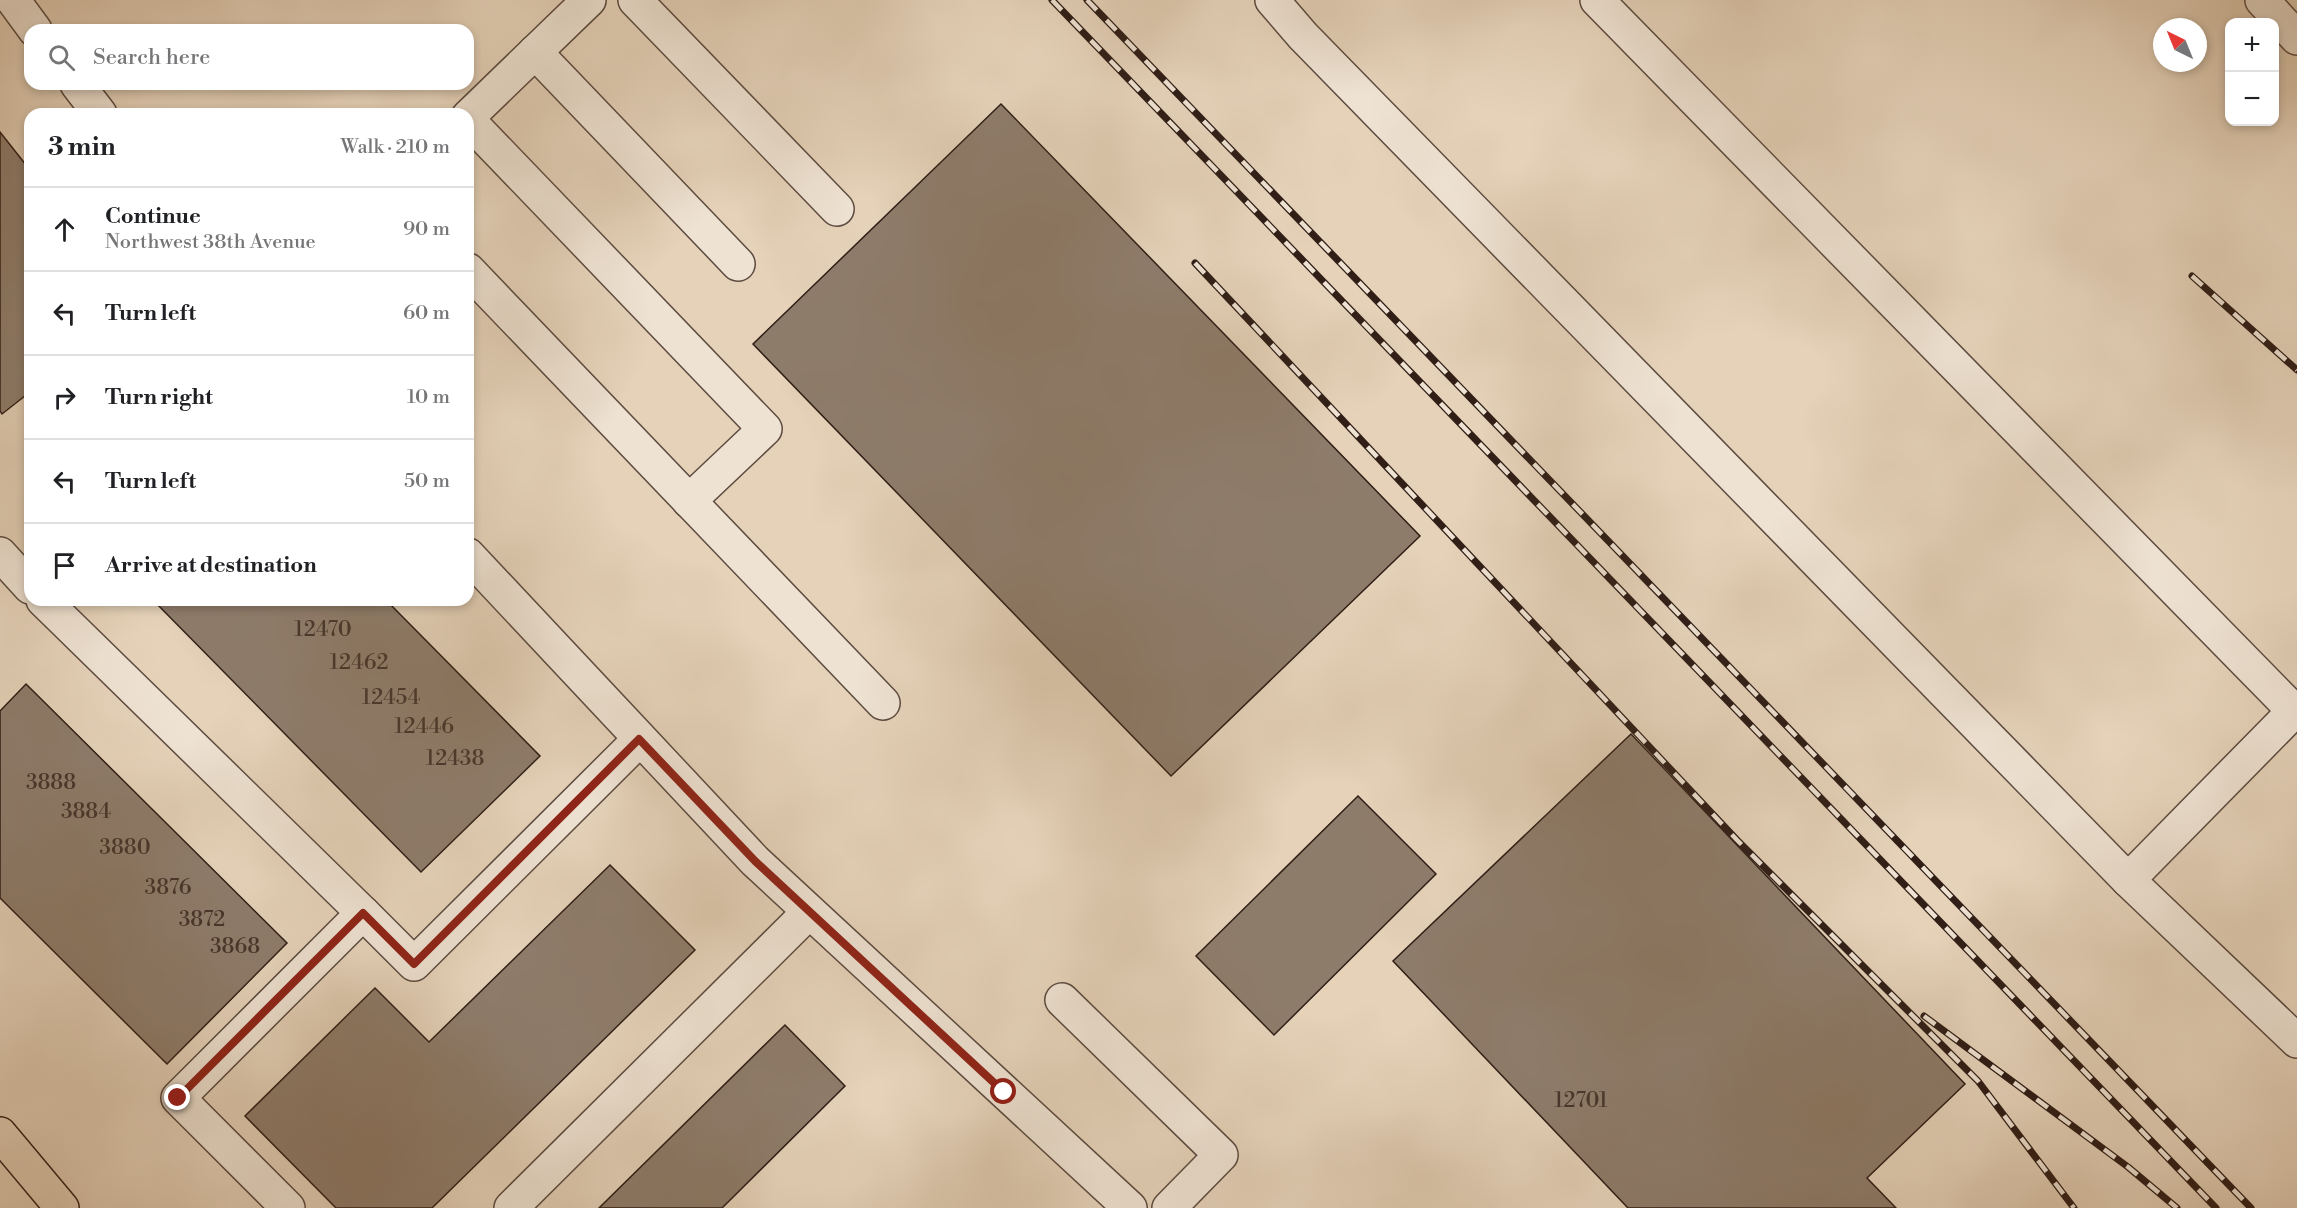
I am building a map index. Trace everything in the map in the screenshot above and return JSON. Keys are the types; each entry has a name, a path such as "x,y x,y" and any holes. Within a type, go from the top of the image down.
{"main road":[{"path":"0,1134 62,1208"}],"street":[{"path":"13,0 31,24"},
{"path":"474,113 589,0"},
{"path":"635,0 837,209"},
{"path":"1272,0 1311,44 2128,880 2297,1041"},
{"path":"1597,0 2296,710 2128,880"},
{"path":"2262,0 2297,38"},
{"path":"535,52 738,264"},
{"path":"82,90 95,108"},
{"path":"474,125 765,429 689,501"},
{"path":"474,276 883,702"},
{"path":"474,561 755,861 1130,1208"},
{"path":"49,606 414,964 639,739"},
{"path":"512,1208 809,912"},
{"path":"288,1208 178,1098 363,913"},
{"path":"1062,1000 1221,1155 1169,1208"}],"building":[{"path":"1001,104 1420,536 1171,776 753,344"},
{"path":"0,132 24,162 24,397 2,414 0,411"},
{"path":"159,606 392,606 540,756 421,872"},
{"path":"26,684 287,943 167,1064 0,898 0,711"},
{"path":"1631,734 1965,1084 1867,1178 1896,1208 1628,1208 1393,961"},
{"path":"1358,796 1436,874 1274,1035 1196,956"},
{"path":"610,865 695,950 432,1208 336,1208 245,1116 375,988 429,1042"},
{"path":"785,1025 845,1086 722,1208 599,1208"}],"railway":[{"path":"1052,0 2216,1208"},
{"path":"1087,0 2251,1208"},
{"path":"1195,263 1737,840 1978,1081 2074,1208"},
{"path":"2192,276 2297,370"},
{"path":"1924,1016 2128,1167 2177,1208"}],"route":[{"path":"178,1098 363,913 414,964 639,739 755,861 1004,1092"}]}
